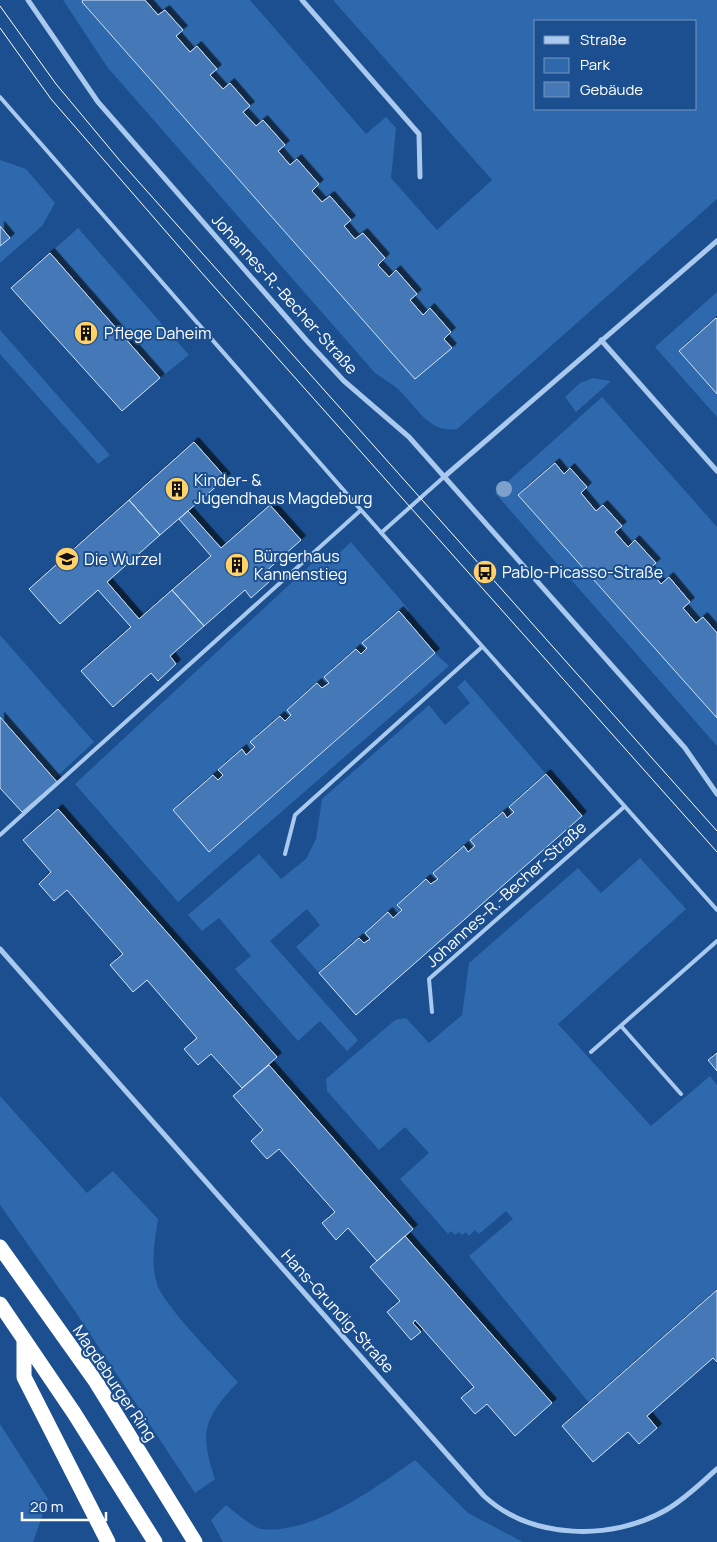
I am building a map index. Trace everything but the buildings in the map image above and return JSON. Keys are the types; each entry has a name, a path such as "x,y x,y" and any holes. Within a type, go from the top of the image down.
{"highway":[{"name":"Magdeburger Ring","path":"0,1247 96,1382 195,1542"},
{"path":"0,1304 90,1438 155,1542"},
{"path":"24,1339 24,1377 108,1542"}],"street":[{"name":"Johannes-R.-Becher-Straße","path":"28,0 75,71 104,109 332,368 396,424 445,476 685,748 717,794"},
{"path":"302,0 419,134 420,177"},
{"path":"445,476 717,241"},
{"path":"601,340 717,471"},
{"name":"Hans-Grundig-Straße","path":"0,949 484,1496 495,1506 526,1520 557,1529 592,1532 616,1529 645,1520 667,1509 717,1469"}],"lane":[{"path":"0,97 381,533 717,910"},
{"path":"381,533 445,476"},
{"path":"0,835 361,510"},
{"path":"284,854 295,815 482,647"},
{"name":"Johannes-R.-Becher-Straße","path":"432,1012 429,979 624,807"},
{"path":"591,1052 717,940"},
{"path":"621,1026 681,1094"}],"green space":[{"path":"63,0 83,0 82,2 415,379 451,348 444,339 451,332 430,309 423,315 410,300 417,294 396,270 388,277 378,265 385,258 363,233 355,239 344,226 351,220 330,196 322,202 312,191 319,184 297,159 290,165 278,151 285,145 263,120 256,126 243,112 250,106 230,83 223,89 176,36 182,30 165,10 158,15 145,0 250,0 366,134 386,117 396,128 391,178 437,230 492,180 333,0 717,0 717,199 457,429 438,427 431,423 398,389 375,373 108,68"},
{"path":"0,160 26,169 55,203 42,226 0,263"},
{"path":"78,228 189,355 160,378 50,253"},
{"path":"717,292 717,319 679,351 717,394 717,417 655,347"},
{"path":"0,330 110,455 98,464 0,354"},
{"path":"593,378 611,381 576,412 565,397 580,383"},
{"path":"602,397 717,527 717,633 703,617 695,623 683,608 690,601 669,578 661,584 649,569 655,563 636,540 628,547 615,532 621,526 603,505 596,511 581,493 587,487 571,468 564,474 554,463 518,495 717,718 717,746 495,493"},
{"path":"351,542 409,610 404,616 399,611 363,643 367,648 361,654 356,649 324,677 329,683 322,688 317,683 287,710 291,715 285,721 279,716 251,742 255,747 246,755 242,750 219,770 223,775 218,780 212,775 173,810 210,852 435,653 449,666 178,902 75,784 319,557 327,565"},
{"path":"0,635 94,742 55,778 0,716"},
{"path":"465,680 546,774 509,806 514,812 507,818 502,812 471,840 475,846 468,852 464,847 433,873 438,879 431,884 426,879 397,905 402,910 393,918 388,913 365,933 370,939 364,943 359,938 319,973 296,947 320,925 307,909 270,941 358,1040 347,1051 320,1021 298,1041 235,969 251,956 219,918 202,931 188,915 259,854 281,879 306,859 316,839 322,799 429,705 445,725 470,703 457,687"},
{"path":"640,858 686,909 558,1024 651,1126 710,1076 717,1085 717,1290 589,1403 469,1256 513,1219 506,1211 479,1234 475,1230 469,1236 466,1232 462,1235 459,1232 455,1235 451,1231 448,1234 400,1179 429,1153 405,1127 379,1150 327,1091 326,1079 395,1020 406,1018 429,1043 462,1015 469,963 578,868 601,893"},
{"path":"0,1096 87,1193 113,1171 158,1219 154,1251 154,1268 157,1284 170,1306 238,1382 218,1406 208,1426 206,1437 207,1449 215,1479 195,1493 75,1311 0,1205"},
{"path":"0,1424 48,1499 33,1542 0,1542"},
{"path":"415,1460 468,1513 523,1542 223,1542 211,1520 226,1505 249,1523 261,1529 281,1529 301,1525 322,1517 362,1496"}],"tram line":[{"path":"0,6 56,84 121,162 717,831"},
{"path":"0,28 51,99 201,272 717,852"}],"place":[{"name":"Pflege Daheim","path":"86,333"},
{"name":"Kinder- & Jugendhaus Magdeburg","path":"177,489"},
{"name":"Die Wurzel","path":"67,559"},
{"name":"Bürgerhaus Kannenstieg","path":"237,565"},
{"name":"Pablo-Picasso-Straße","path":"485,572"}]}
